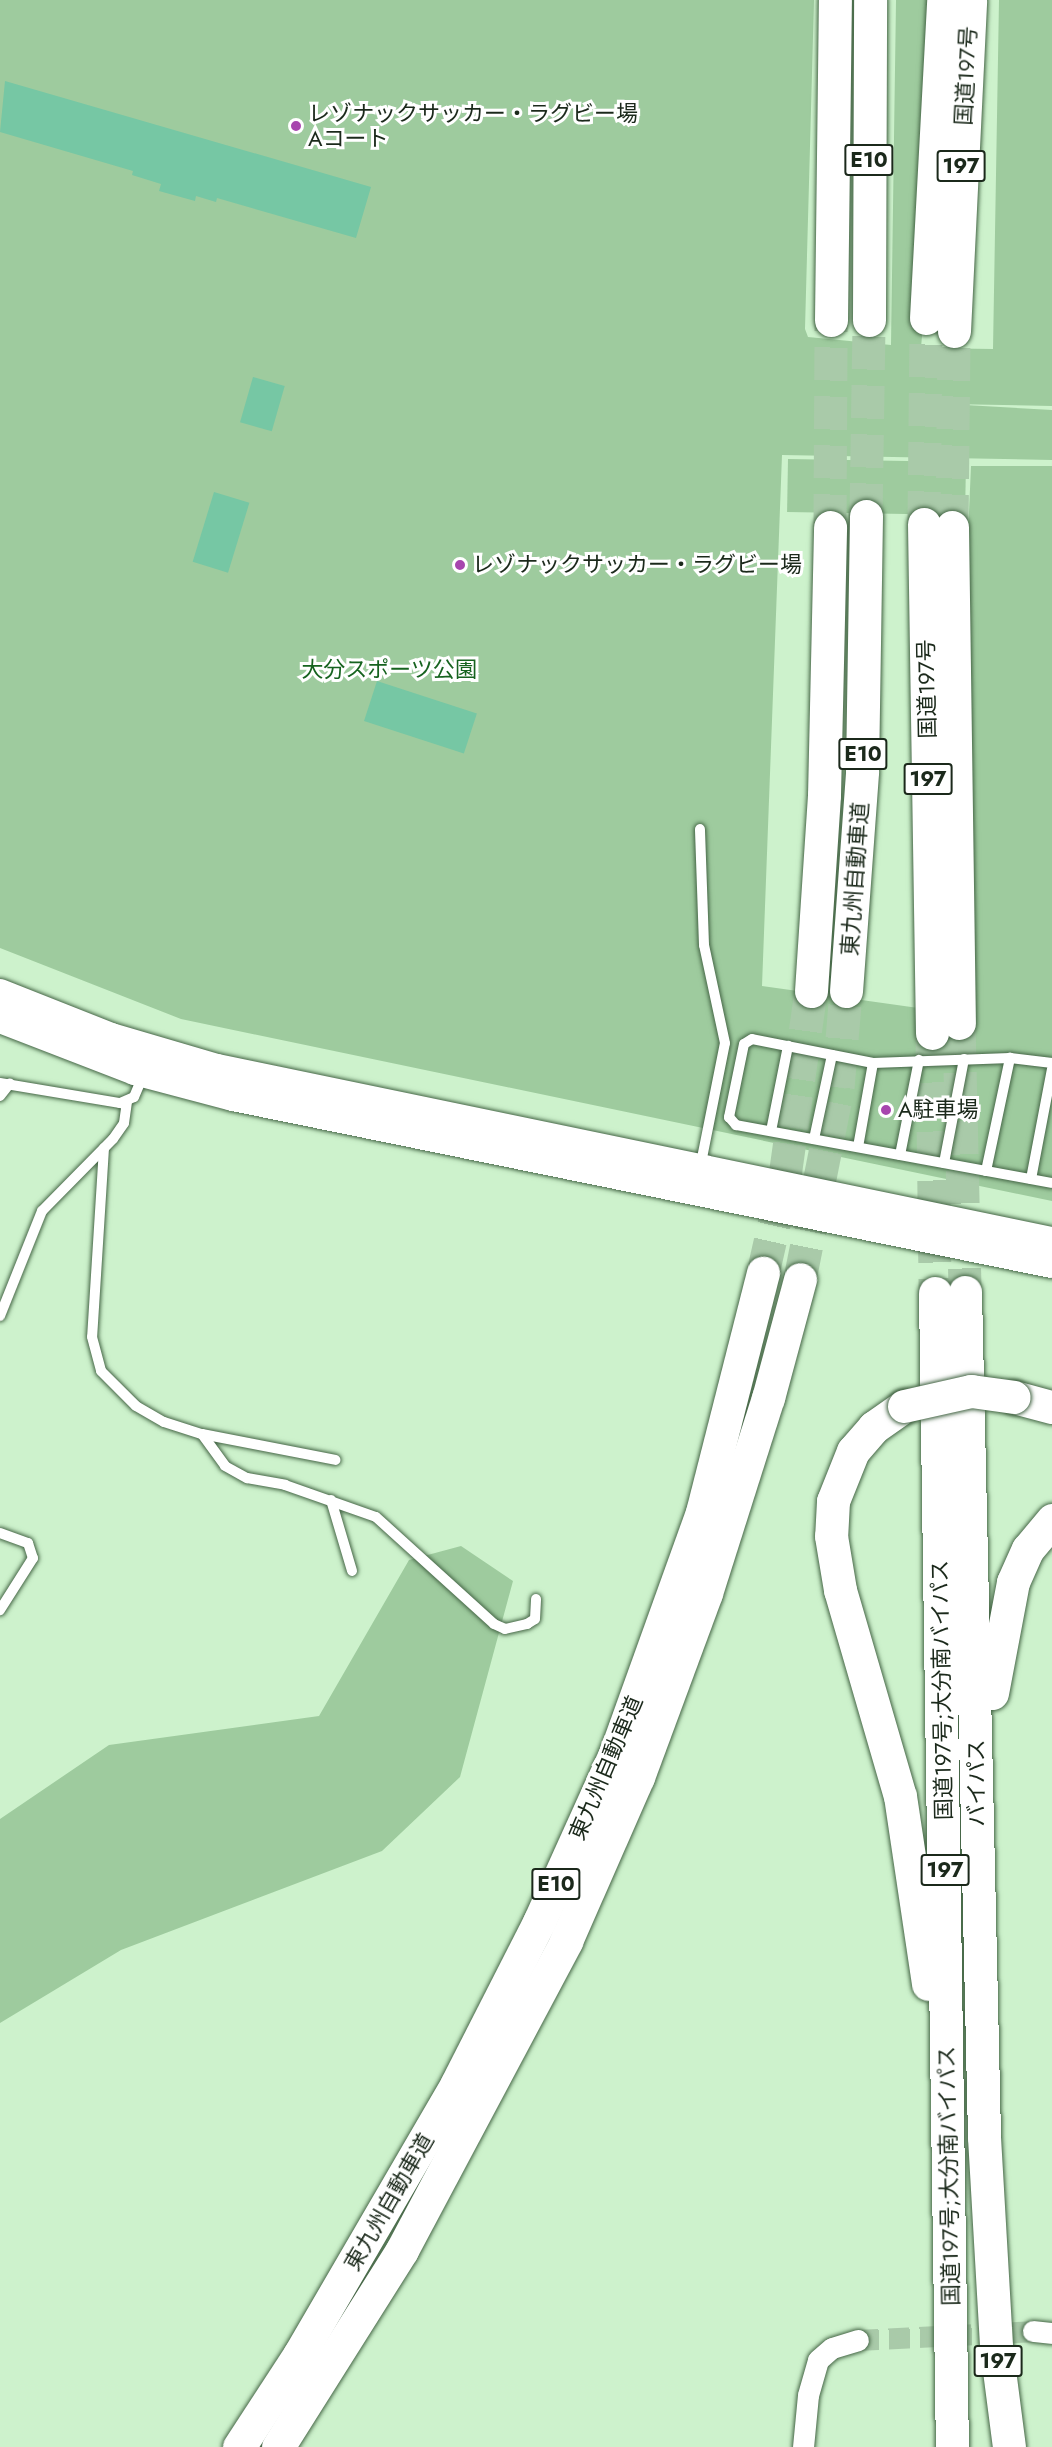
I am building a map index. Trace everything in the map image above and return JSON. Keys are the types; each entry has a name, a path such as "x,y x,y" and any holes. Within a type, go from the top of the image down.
{"highway":[{"name":"E10","path":"831,320 836,0"},
{"name":"E10","path":"869,320 870,0"},
{"name":"国道197号","path":"943,0 940,325 970,0"},
{"name":"東九州自動車道","path":"846,991 863,749 866,516"},
{"name":"東九州自動車道","path":"811,991 824,806 830,526"},
{"name":"国道197号","path":"936,1039 938,526"},
{"name":"東九州自動車道","path":"239,2447 339,2288 457,2083 539,1922 610,1764 702,1512 763,1273"},
{"name":"東九州自動車道","path":"278,2447 402,2250 566,1941 638,1777 706,1593 768,1398 800,1280"},
{"name":"バイパス","path":"950,1292 990,2274 1009,2447"},
{"name":"国道197号;大分南バイパス","path":"950,1292 951,2447"},
{"path":"951,2447 940,2341 936,2121 922,1935 900,1796 840,1590 831,1536 836,1491 853,1451 874,1427 904,1406 971,1390 1014,1397 1052,1407"},
{"path":"983,2070 992,1697 1013,1582 1028,1549 1052,1520"}],"street":[{"path":"0,993 149,1062"},
{"path":"0,1019 149,1062 280,1108 1052,1241"},
{"path":"697,1180 1052,1264"},
{"path":"803,2447 808,2395 818,2360 832,2348 858,2340"}],"lane":[{"path":"697,1180 725,1043 704,945 700,829"},
{"path":"936,1039 873,1063 752,1039 743,1046 729,1117 736,1125 1052,1183"},
{"path":"936,1039 964,1059 1010,1058 1052,1063"},
{"path":"900,1155 936,1039"},
{"path":"725,1043 743,1046"},
{"path":"771,1131 788,1046"},
{"path":"814,1139 832,1055"},
{"path":"986,1171 1010,1058"},
{"path":"944,1163 964,1059"},
{"path":"0,1096 5,1083 127,1101 134,1097 149,1062"},
{"path":"858,1147 873,1063"},
{"path":"1031,1179 1052,1069"},
{"path":"0,1316 42,1211 104,1148 124,1123 127,1101"},
{"path":"104,1148 99,1182 95,1356 102,1371 136,1406 202,1434 336,1460"},
{"path":"202,1434 225,1466 247,1478 331,1500 376,1517 505,1629 536,1618 536,1599"},
{"path":"331,1500 352,1571"},
{"path":"0,1533 28,1542 33,1558 0,1610"}],"green space":[{"name":"大分スポーツ公園","path":"0,0 814,0 805,329 808,337 891,345 896,0 950,0 921,348 993,349 999,0 1052,0 1052,406 947,404 1052,410 1052,460 782,455 762,986 968,1015 965,604 971,466 1052,466 1052,1201 181,1019 0,948"},
{"path":"788,459 966,462 965,515 787,512"},
{"path":"461,1546 513,1581 460,1777 382,1851 121,1950 0,2023 0,1819 109,1745 319,1716 409,1560"}],"building":[{"path":"5,81 371,187 356,238 217,198 216,202 196,196 195,201 159,191 161,184 132,175 133,171 0,132"},
{"path":"253,377 285,386 272,431 240,422"},
{"path":"214,492 249,503 228,573 193,562"},
{"path":"377,681 477,713 464,753 364,721"}],"tunnel":[{"path":"924,524 926,318"},
{"path":"830,527 831,320"},
{"path":"866,516 869,320"},
{"path":"952,527 954,331"},
{"path":"763,1273 785,1176 811,991"},
{"path":"800,1279 838,1087 846,991"},
{"path":"959,1023 965,1292"},
{"path":"932,1033 935,1293"},
{"path":"858,2340 1033,2331"}],"place":[{"name":"レゾナックサッカー・ラグビー場 Aコート","path":"296,126"},
{"name":"レゾナックサッカー・ラグビー場","path":"460,565"},
{"name":"A駐車場","path":"886,1110"}]}
